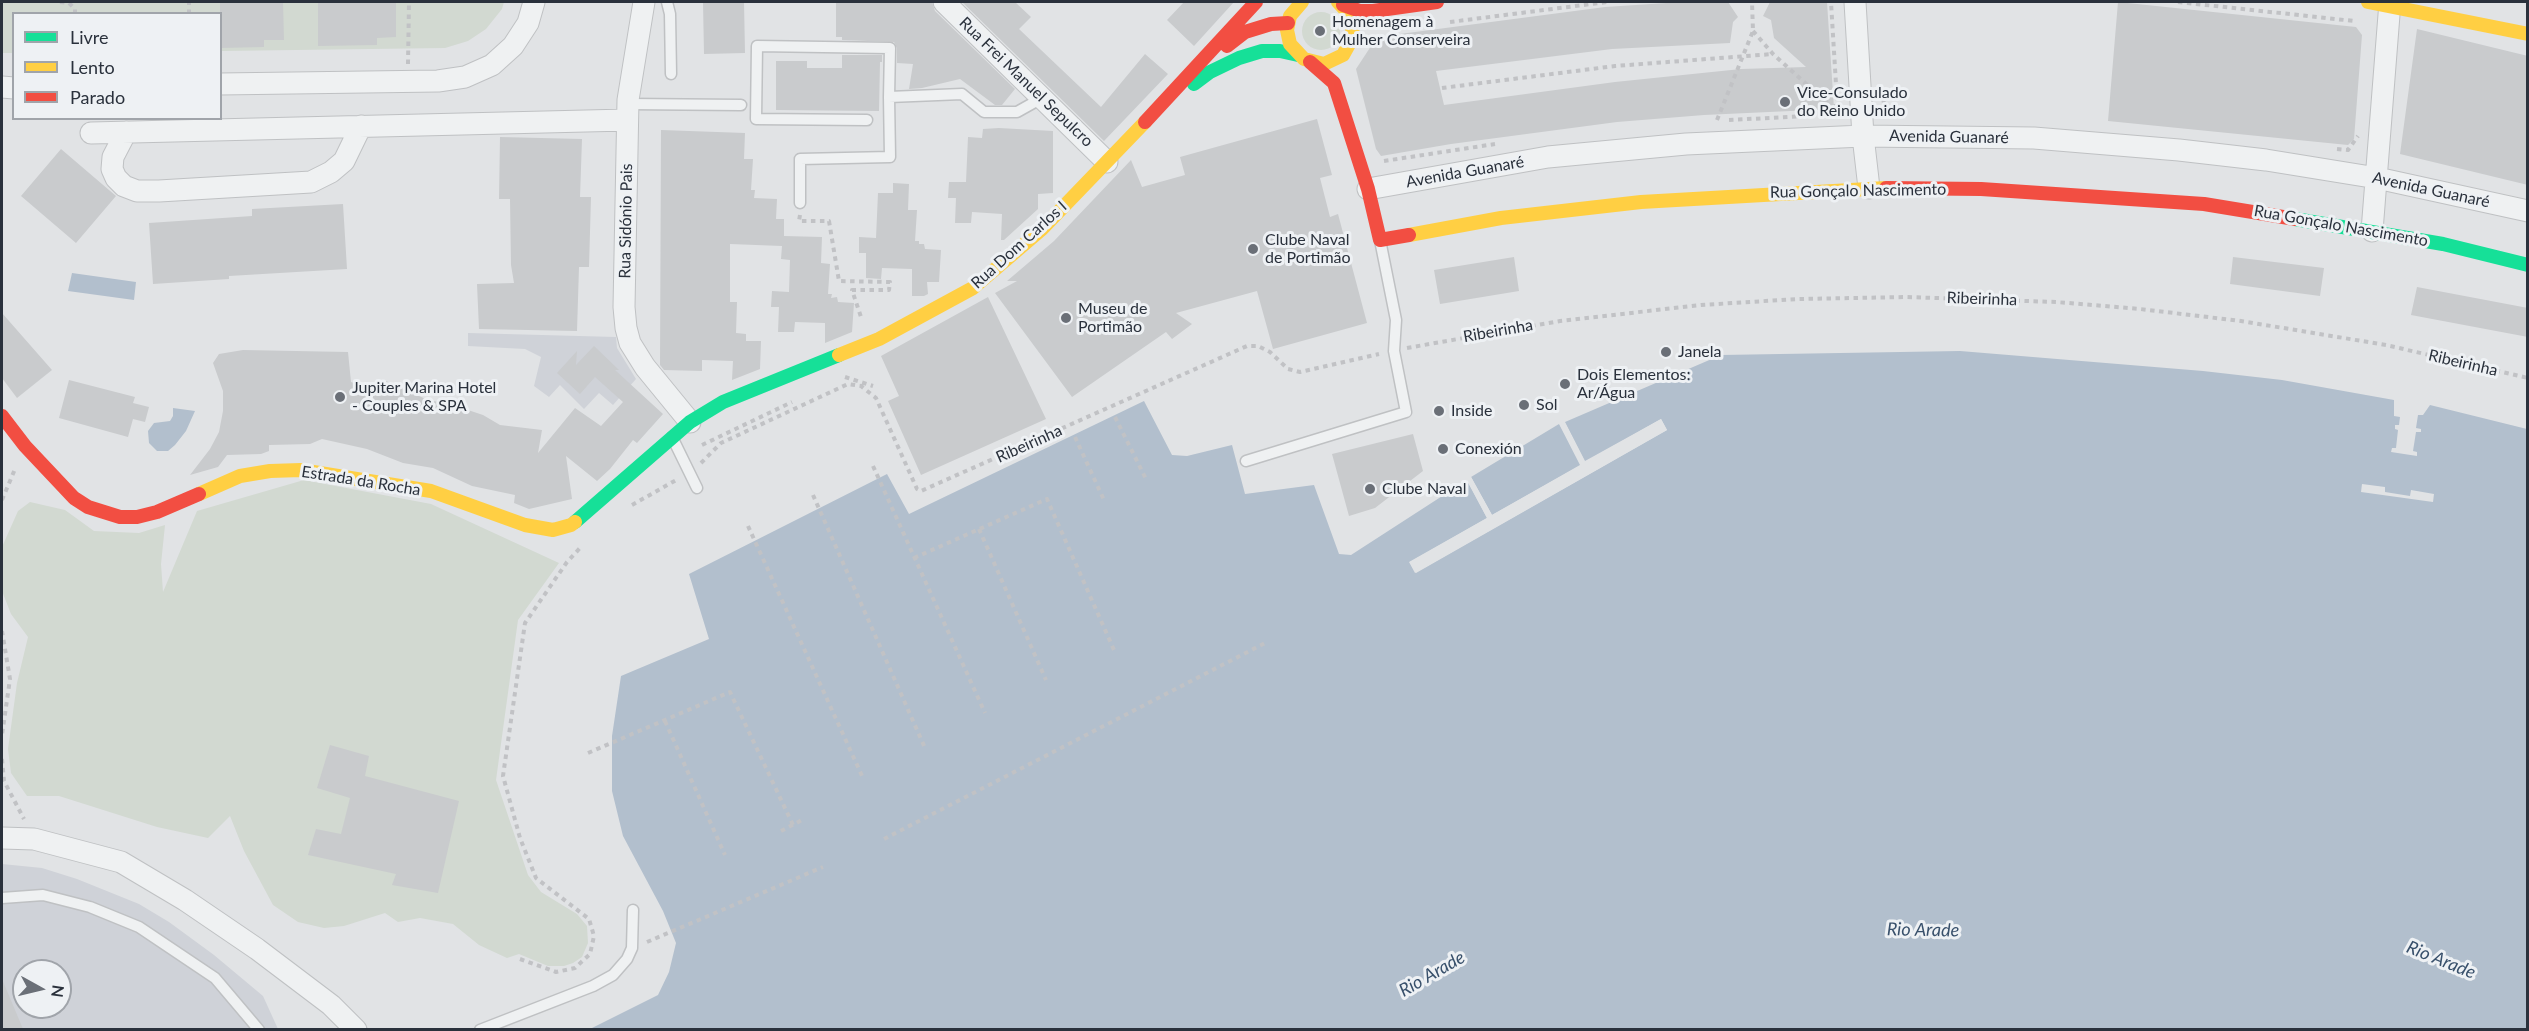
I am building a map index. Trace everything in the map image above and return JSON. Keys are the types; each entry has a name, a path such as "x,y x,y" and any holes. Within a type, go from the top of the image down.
{"street":[{"path":"222,84 408,81 465,77 492,65 513,46 528,23 534,2"},
{"name":"Rua Sidónio Pais","path":"644,2 628,112 624,307 626,328 630,343 645,367 690,422"},
{"name":"Rua Frei Manuel Sepulcro","path":"944,2 1107,162"},
{"name":"Rua Dom Carlos I","path":"690,422 723,402 870,342 973,288 1042,229 1194,71 1256,2"},
{"path":"1340,3 1360,11 1373,11 1437,2"},
{"path":"1855,2 1863,136 1869,188"},
{"path":"2368,2 2390,3 2528,34"},
{"path":"1299,3 1288,23 1290,44 1304,59 1334,83 1368,189 1380,240"},
{"path":"1150,116 1210,72 1239,58 1262,51 1280,51 1324,64 1337,59 1351,44 1353,23 1340,3"},
{"path":"2372,231 2390,3"},
{"path":"1194,71 1245,32 1271,24 1288,23"},
{"path":"91,133 361,126 628,112"},
{"path":"126,132 113,157 112,169 116,178 124,186 137,191 159,191 311,182 331,172 344,161 361,126"},
{"name":"Avenida Guanaré","path":"1368,189 1548,157 1686,144 1863,136 2034,138 2266,160 2377,178 2528,211"},
{"name":"Rua Gonçalo Nascimento","path":"1380,240 1502,218 1641,202 1869,188 1981,189 2204,204 2443,244 2528,265"},
{"name":"Estrada da Rocha","path":"2,416 25,446 74,498 88,507 120,517 137,517 157,512 240,476 270,471 301,470 431,491 502,518 553,530 571,525 584,515 690,422"},
{"path":"2,838 34,839 121,862 184,900 257,949 331,1005 357,1029"}],"lane":[{"path":"667,2 670,14 671,74"},
{"path":"800,203 800,159 890,158 890,48 757,46 756,119 867,120"},
{"path":"889,97 962,94 984,112 1017,112 1042,98"},
{"path":"628,112 741,105"},
{"path":"1246,462 1406,412 1394,351 1396,320 1380,240"},
{"path":"671,437 697,488"},
{"path":"2,898 43,895 90,907 139,927 215,978 259,1029"},
{"path":"480,1029 593,986 613,975 627,959 632,948 633,910"}],"path":[{"path":"60,2 69,3 75,12"},
{"path":"408,81 409,2"},
{"path":"1448,23 1607,2"},
{"path":"1717,120 1753,31 1752,2"},
{"path":"1706,121 1828,115 1834,109 1837,101 1831,2"},
{"path":"2178,2 2356,21 2362,28"},
{"path":"1753,31 1773,54 1834,109"},
{"path":"1442,88 1615,66 1773,54"},
{"path":"1883,88 1884,109 1891,115 1902,116"},
{"path":"2336,149 2348,150 2358,139 2359,128"},
{"path":"1374,159 1384,161 1502,143"},
{"path":"800,203 799,220 829,221 838,281 890,282 889,290 852,290 870,342"},
{"name":"Ribeirinha","path":"624,510 689,473 721,443 844,385 861,386 876,398 917,489 921,492 1246,346 1258,346 1270,352 1288,369 1300,372 1394,351 1560,321 1701,305 1798,299 1905,297 2056,302 2241,321 2386,345 2528,378"},
{"path":"835,382 844,377 873,386"},
{"path":"683,460 698,447 795,401"},
{"path":"1115,417 1146,479"},
{"path":"1076,437 1104,500"},
{"path":"2,500 25,446"},
{"path":"873,466 985,713"},
{"path":"813,495 926,748"},
{"path":"914,558 1047,500 1114,650"},
{"path":"748,526 863,778"},
{"path":"979,530 1046,680"},
{"path":"520,959 556,972 575,968 590,954 594,936 589,919 536,878 520,838 503,776 525,623 567,562"},
{"path":"2,631 10,679 2,735"},
{"path":"885,839 1265,643"},
{"path":"588,753 730,692 793,825"},
{"path":"665,721 725,855"},
{"path":"2,759 4,781 34,839"},
{"path":"782,831 804,819"},
{"path":"632,948 823,867"}],"shaded area":[{"path":"2,2 504,2 502,9 486,29 468,41 445,48 222,51 222,12 12,12 12,53 2,53"},
{"path":"1321,12 1335,17 1340,31 1335,45 1321,50 1307,45 1302,31 1307,17"},
{"path":"468,333 616,337 617,348 636,379 613,405 599,393 584,409 560,385 549,397 534,386 541,357 525,349 468,346"},
{"path":"304,480 431,504 559,563 518,620 496,780 528,875 541,892 577,914 587,926 588,943 582,957 573,963 564,966 548,966 519,954 507,958 479,945 453,924 420,918 398,922 385,913 344,926 324,928 298,922 273,905 244,851 230,816 208,838 157,827 59,796 27,796 11,773 8,749 17,683 28,637 11,614 2,591 2,547 18,511 30,502 65,510 94,531 139,533 165,525 161,564 163,592 197,511"},
{"path":"2,864 42,868 77,879 139,904 169,922 214,955 263,996 278,1029 2,1029"}],"water":[{"path":"72,273 136,282 134,300 68,291"},
{"name":"Rio Arade","path":"1960,351 2203,371 2282,380 2394,400 2394,416 2400,417 2399,425 2395,425 2395,429 2398,430 2396,448 2392,448 2391,452 2417,456 2417,452 2413,451 2416,432 2421,432 2421,429 2416,428 2418,415 2423,415 2430,405 2527,429 2527,1029 588,1030 658,995 669,972 676,943 663,911 623,836 612,791 612,736 621,676 709,639 689,574 887,474 909,514 1144,401 1172,455 1187,456 1232,445 1245,494 1314,485 1339,554 1351,555 1467,480 1487,518 1410,562 1416,573 1667,430 1661,419 1585,461 1565,422 1721,355"},
{"path":"173,408 195,411 186,431 175,445 168,451 157,451 149,443 148,431 154,423 170,421"},
{"path":"1559,424 1580,465 1492,515 1471,477"}],"pier":[{"path":"1563,419 1585,462 1661,419 1667,430 1415,573 1409,562 1487,518 1465,477 1470,475 1492,515 1581,465 1558,421 1571,441 1562,423","holes":["1660,423 1663,429 1417,569 1414,563 1582,467 1583,464"]},
{"path":"2362,484 2385,487 2385,492 2410,496 2411,490 2434,494 2433,502 2361,492"}],"building":[{"path":"220,2 283,2 284,40 264,40 264,47 222,48 222,12 220,12"},
{"path":"318,2 396,2 396,37 377,38 377,45 318,46"},
{"path":"703,2 744,2 745,53 704,54"},
{"path":"836,2 932,2 935,11 1015,89 1002,105 995,105 960,79 909,89 913,64 897,63 897,48 894,42 842,40 842,37 836,37"},
{"path":"962,2 1015,2 1031,17 1019,29 1101,107 1145,54 1168,74 1104,141"},
{"path":"1184,2 1234,2 1194,46 1167,20"},
{"path":"1682,2 1728,2 1738,17 1733,22 1730,43 1612,49 1436,71 1444,105 1615,82 1741,69 1806,67 1774,38 1771,20 1763,16 1770,2 1827,2 1834,109 1617,122 1451,144 1381,156 1376,149 1356,69 1377,37 1605,7"},
{"path":"2118,2 2356,27 2362,35 2354,139 2348,145 2108,121"},
{"path":"2417,29 2528,56 2528,185 2400,154"},
{"path":"842,55 882,55 879,111 776,110 776,61 807,61 807,68 842,68"},
{"path":"1317,119 1332,175 1320,178 1330,217 1338,214 1367,323 1273,349 1257,291 1176,313 1192,324 1172,339 1166,332 1072,397 995,293 1017,281 1007,281 1054,241 1131,160 1142,187 1185,175 1180,157"},
{"path":"983,129 1053,131 1053,193 1038,194 1038,209 1004,240 1001,240 1002,214 972,212 971,223 955,223 956,198 948,198 949,182 966,182 968,137 982,138"},
{"path":"661,130 745,133 744,159 753,159 751,190 755,190 754,198 777,199 776,219 784,219 784,236 822,237 821,263 830,264 828,294 832,294 831,298 837,297 838,302 854,303 852,332 825,343 825,323 795,322 794,332 778,332 779,307 771,307 772,291 789,292 790,260 781,259 782,246 730,244 730,302 737,302 736,333 746,334 746,341 761,341 760,369 732,380 733,361 702,360 702,371 664,370 660,365"},
{"path":"500,137 582,139 580,197 591,197 589,267 579,267 577,331 479,329 477,284 514,283 511,265 510,199 499,199"},
{"path":"61,149 116,196 76,243 21,196"},
{"path":"893,183 909,184 908,210 917,210 915,241 924,244 925,249 941,250 939,282 927,282 928,294 924,296 912,296 912,269 882,268 881,279 866,278 866,253 859,253 859,237 876,238 878,193 893,193"},
{"path":"343,204 347,269 229,276 229,279 153,284 149,223 252,216 252,209"},
{"path":"1514,257 1519,291 1440,304 1434,270"},
{"path":"2233,257 2324,268 2320,296 2230,284"},
{"path":"2417,287 2528,308 2528,337 2411,315"},
{"path":"988,297 1046,419 921,475 888,401 899,396 881,356"},
{"path":"2,313 52,370 17,398 2,378"},
{"path":"594,346 619,370 615,370 663,414 637,443 633,440 610,469 597,481 566,456 572,499 529,509 514,503 515,495 472,486 433,468 403,463 367,449 322,439 310,444 269,445 269,451 261,454 227,455 218,467 190,475 210,449 219,432 223,411 223,391 213,363 219,354 243,350 348,352 351,382 380,391 386,381 430,401 444,402 483,415 500,425 542,430 538,453 575,408 601,426 623,402 595,377 580,394 557,373 577,351 576,365"},
{"path":"69,380 135,397 133,403 149,407 145,422 133,419 128,437 59,418"},
{"name":"Clube Naval","path":"1413,434 1423,471 1375,508 1349,516 1332,454"},
{"path":"330,745 369,756 365,776 459,801 438,893 392,885 396,874 308,855 316,829 341,834 350,798 317,788"},
{"path":"2,979 12,1003 12,1019 19,1019 23,1029 2,1029"}],"traffic: fast":[{"path":"1194,84 1210,72 1239,58 1262,51 1280,51 1298,55"},
{"path":"2295,219 2443,244 2528,265"},
{"path":"575,522 690,422 723,402 839,355"}],"traffic: slow":[{"path":"1302,2 1290,16 1287,30 1290,44 1304,59 1324,64 1343,55 1353,37 1351,16 1338,2"},
{"path":"2368,2 2528,34"},
{"path":"839,355 879,339 973,288 1042,229 1145,122"},
{"path":"1409,235 1501,218 1641,202 1886,188"},
{"path":"199,494 240,476 270,471 301,470 431,491 525,525 553,530 575,522"}],"traffic: jam":[{"path":"1145,122 1256,2"},
{"path":"1343,5 1360,11 1373,11 1437,2"},
{"path":"1227,46 1245,32 1271,24 1288,23"},
{"path":"1310,62 1334,83 1368,189 1380,240 1409,235"},
{"path":"1886,188 1981,189 2204,204 2295,219"},
{"path":"2,416 25,446 74,498 88,507 120,517 137,517 157,512 199,494"}],"place":[{"name":"Homenagem à Mulher Conserveira","path":"1320,31"},
{"name":"Vice-Consulado do Reino Unido","path":"1785,102"},
{"name":"Clube Naval de Portimão","path":"1253,249"},
{"name":"Museu de Portimão","path":"1066,318"},
{"name":"Janela","path":"1666,352"},
{"name":"Dois Elementos: Ar/Água","path":"1565,384"},
{"name":"Jupiter Marina Hotel - Couples & SPA","path":"340,397"},
{"name":"Sol","path":"1524,405"},
{"name":"Inside","path":"1439,411"},
{"name":"Conexión","path":"1443,449"},
{"name":"Clube Naval","path":"1370,489"}]}
